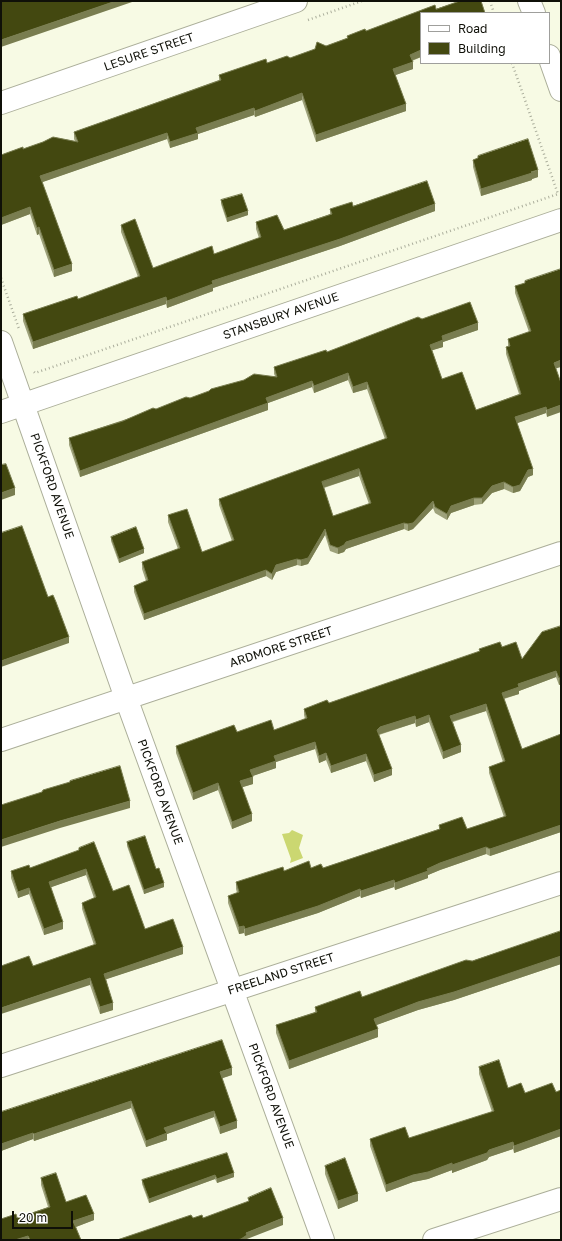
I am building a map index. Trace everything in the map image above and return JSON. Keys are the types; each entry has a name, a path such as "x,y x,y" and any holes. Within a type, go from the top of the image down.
{"street":[{"name":"LESURE STREET","path":"1,102 296,1"},
{"path":"529,1 534,12"},
{"path":"550,59 561,90"},
{"name":"STANSBURY AVENUE","path":"1,412 561,220"},
{"name":"PICKFORD AVENUE","path":"1,342 126,698 323,1240"},
{"name":"ARDMORE STREET","path":"1,740 561,553"},
{"name":"FREELAND STREET","path":"1,1066 561,883"},
{"path":"434,1240 561,1199"}],"path":[{"path":"490,1 494,12"},
{"path":"32,366 35,373 560,193 512,64"},
{"path":"1,278 22,336"}],"shaded area":[{"path":"292,830 303,835 299,848 303,858 290,863 291,859 282,834 289,833"}],"building":[{"path":"1,1 116,1 1,40"},
{"path":"460,1 481,1 485,12 420,12 420,50 410,55 413,62 393,69 406,104 316,135 302,93 255,111 254,108 196,128 198,133 170,142 167,133 40,176 72,264 54,270 39,227 37,228 30,207 1,218 1,155 23,147 23,149 53,137 78,142 74,132 221,80 219,75 266,59 267,63 287,56 290,58 315,49 317,42 326,46 348,38 347,36 365,29 366,31 435,5 436,9"},
{"path":"528,139 538,170 481,189 473,160 478,158 478,156"},
{"path":"427,181 435,204 340,239 212,281 213,284 167,301 166,297 33,342 23,314 77,296 78,299 140,276 121,225 135,219 153,268 212,246 214,254 261,237 256,222 277,215 284,230 332,214 330,209 352,202 353,206"},
{"path":"242,194 248,211 227,218 221,200"},
{"path":"561,269 561,360 554,363 561,383 561,405 547,410 546,407 515,417 533,469 528,470 520,485 513,487 504,482 492,486 482,498 474,498 451,506 447,514 435,507 433,501 413,523 404,523 346,542 338,548 330,545 325,529 308,558 301,560 297,559 276,565 272,574 266,570 144,614 134,586 148,580 142,562 180,548 168,515 187,509 202,552 234,540 219,499 387,438 367,382 353,387 348,373 314,386 312,381 266,398 268,403 80,471 69,438 123,421 153,408 156,409 186,397 190,398 211,389 244,380 254,374 277,377 274,367 326,350 327,352 418,317 422,319 470,302 478,323 442,336 443,340 430,345 442,379 462,372 476,410 521,394 506,347 510,346 508,339 531,331 515,286 525,283 525,281","holes":["359,469 371,503 333,516 322,482"]},
{"path":"6,464 15,488 1,493 1,465"},
{"path":"22,526 48,597 53,595 69,637 1,661 1,533"},
{"path":"136,527 144,549 119,559 111,537"},
{"path":"561,626 561,678 559,678 556,671 518,684 519,687 502,693 522,749 561,734 561,825 490,849 486,847 440,863 427,869 428,871 395,883 394,880 361,891 360,889 318,906 245,929 244,926 239,927 228,896 239,892 236,882 283,867 284,871 309,861 311,868 321,864 323,868 440,829 439,825 462,817 467,829 506,816 489,767 505,761 486,704 450,716 461,745 443,752 429,715 416,720 415,716 380,727 377,730 392,769 374,775 366,754 331,766 326,753 319,756 315,742 274,756 276,761 250,770 253,777 240,781 252,814 232,822 218,783 193,793 176,746 234,725 237,732 271,720 274,730 307,718 304,709 327,700 329,703 480,651 479,649 500,642 502,647 516,642 522,659 542,632"},
{"path":"120,766 130,801 1,840 1,805 70,781"},
{"path":"145,836 156,869 159,868 164,883 144,890 127,842"},
{"path":"94,842 113,891 129,885 145,929 173,919 183,947 104,974 113,1003 100,1007 90,978 1,1008 1,966 29,956 33,966 96,944 82,903 96,897 86,869 49,882 63,922 44,929 29,888 18,892 11,871 29,865 30,868 79,850 79,848"},
{"path":"561,931 561,956 454,992 418,1002 374,1019 378,1029 289,1061 276,1025 317,1012 315,1007 360,991 362,997 466,960 472,961"},
{"path":"222,1040 232,1068 220,1072 237,1121 220,1127 214,1111 164,1128 167,1133 146,1141 131,1101 1,1144 1,1112"},
{"path":"499,1060 508,1088 521,1083 525,1093 552,1083 556,1092 561,1090 561,1129 514,1146 513,1142 452,1165 452,1163 386,1185 370,1139 405,1127 409,1138 494,1111 479,1067"},
{"path":"227,1153 234,1173 217,1179 215,1175 149,1199 142,1180"},
{"path":"345,1158 358,1194 338,1201 325,1166"},
{"path":"56,1173 66,1202 86,1195 94,1214 73,1221 81,1240 30,1240 28,1236 15,1240 1,1240 1,1219 16,1214 17,1218 50,1207 41,1178"},
{"path":"271,1188 283,1218 246,1233 247,1235 241,1239 117,1240 191,1215 193,1218 202,1215 203,1218 249,1201 248,1198"}]}
